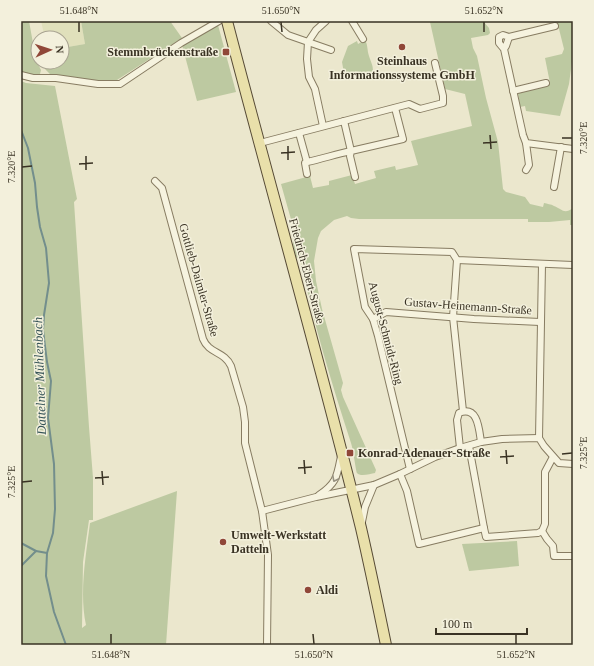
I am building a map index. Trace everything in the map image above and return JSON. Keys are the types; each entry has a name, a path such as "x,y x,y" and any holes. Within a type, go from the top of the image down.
{"main road":[{"name":"Friedrich-Ebert-Straße","path":"228,21 279,220 328,396 361,527 386,645"}],"street":[{"path":"21,75 32,78 56,78 98,84 120,84 181,43 219,21"},
{"path":"271,21 288,35 331,50"},
{"path":"323,126 315,89 309,77 307,59 308,42 316,30 326,21"},
{"path":"352,21 363,39"},
{"path":"526,170 529,165 526,142 523,135 504,49 499,43 499,37 503,34 509,37 555,26"},
{"path":"504,49 509,37"},
{"path":"260,143 409,104 420,110 442,103 443,96 435,63"},
{"path":"513,90 546,83"},
{"path":"307,162 403,139 395,108"},
{"path":"344,122 355,177"},
{"path":"299,133 307,162 305,163 307,174"},
{"path":"526,142 573,149"},
{"path":"554,186 561,147"},
{"name":"Gottlieb-Daimler-Straße","path":"155,181 162,188 203,339 210,350 223,355 228,359 243,407 245,443 262,511 268,555 267,645"},
{"name":"August-Schmidt-Ring","path":"410,469 373,319 365,307 354,249 452,252 457,260 573,265"},
{"path":"457,260 453,316 463,411"},
{"path":"542,264 539,438 553,457 560,463 573,464"},
{"name":"Gustav-Heinemann-Straße","path":"373,319 386,312 540,322"},
{"path":"460,448 457,416 463,411 473,413 476,418 481,442"},
{"path":"262,511 316,497 374,485 435,457 481,442 539,438"},
{"path":"469,446 486,537 538,533 542,531 545,524 545,472 553,457"},
{"path":"316,497 334,482 338,474 342,453"},
{"path":"400,474 407,491 419,544 484,528"},
{"name":"Friedrich-Ebert-Straße","path":"361,527 365,507 374,485"},
{"path":"542,531 553,546 554,556 573,556"}],"green space":[{"path":"21,21 29,21 31,30 30,70 41,70 40,74 32,75 21,71"},
{"path":"41,21 81,21 85,44 70,47 70,30 43,30"},
{"path":"81,21 170,21 182,38 117,80 102,81 51,75 46,70 70,70 70,47 85,44"},
{"path":"483,21 489,28 490,33 488,35 471,38 473,48 477,56 486,98 498,142 503,189 506,192 525,197 530,204 543,207 544,203 552,205 563,211 573,208 573,225 570,225 570,220 528,222 528,219 359,219 347,216 334,220 321,231 318,238 314,261 316,281 322,309 343,383 341,390 343,397 376,470 375,473 360,475 357,473 352,446 323,353 301,261 298,257 296,258 293,244 294,230 281,184 310,176 313,188 329,185 329,181 352,175 355,184 376,178 374,171 395,166 396,170 418,165 411,141 472,126 465,94 445,89 430,22"},
{"path":"557,21 573,21 573,54 569,84 560,116 526,111 525,106 520,107 518,93 550,83 545,58 562,54 564,49"},
{"path":"218,25 236,92 197,101 182,45"},
{"path":"365,40 373,72 358,73 345,79 342,62 348,46 357,41 358,44"},
{"path":"21,81 26,83 55,86 77,199 74,202 93,478 93,520 89,520 83,562 82,628 86,625 83,587 90,523 177,491 166,645 21,645"},
{"path":"517,541 519,566 469,571 462,544"}],"waterway":[{"name":"Dattelner Mühlenbach","path":"21,130 28,148 35,183 40,227 46,248 49,283 43,330 51,381 48,418 54,464 55,509 53,533 47,553 46,576 54,612 66,645"},
{"path":"21,543 36,551"},
{"path":"21,566 36,551 47,553"}],"place":[{"name":"Steinhaus Informationssysteme GmbH","path":"402,47"},
{"name":"Stemmbrückenstraße","path":"226,52"},
{"name":"Konrad-Adenauer-Straße","path":"350,453"},
{"name":"Umwelt-Werkstatt Datteln","path":"223,542"},
{"name":"Aldi","path":"308,590"}]}
